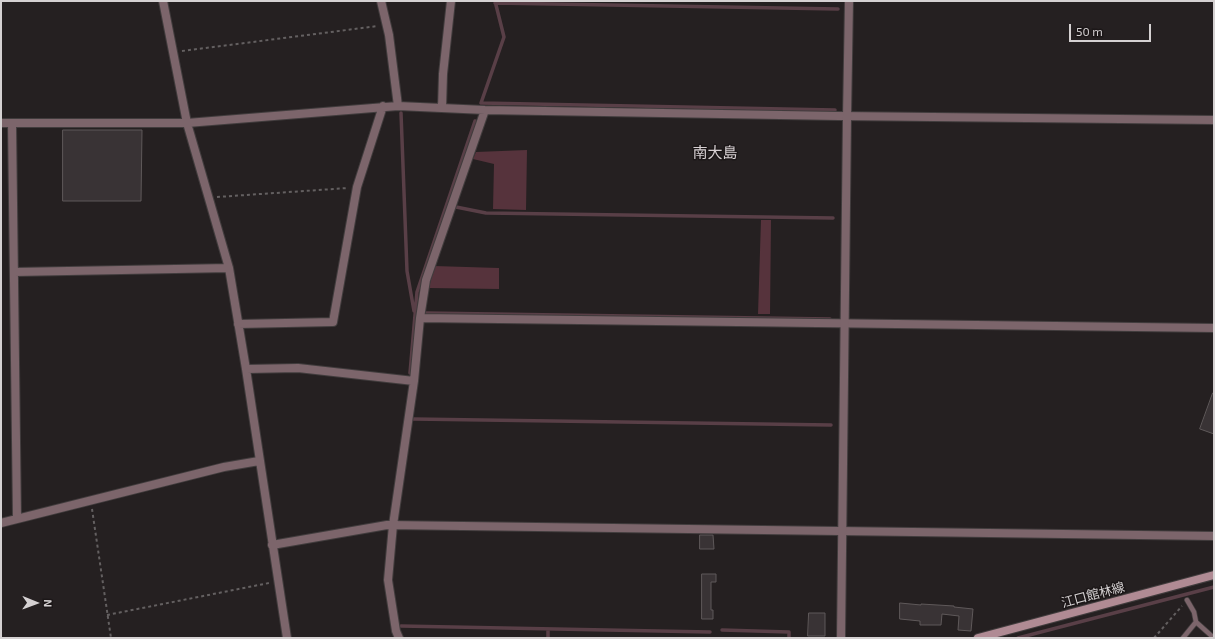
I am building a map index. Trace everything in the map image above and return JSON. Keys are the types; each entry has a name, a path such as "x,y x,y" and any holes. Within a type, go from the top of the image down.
{"main road":[{"name":"江口館林線","path":"978,638 1214,575"}],"street":[{"path":"163,1 187,123 229,268 287,638"},
{"path":"381,1 387,25 398,106"},
{"path":"442,108 443,74 451,1"},
{"path":"840,638 849,1"},
{"path":"1,123 187,123 382,106 485,110 847,117 1214,120"},
{"path":"238,324 333,322 357,187 382,106"},
{"path":"399,638 396,632 388,580 393,525 414,381 420,318 426,280 485,110"},
{"path":"12,123 17,519"},
{"path":"14,272 229,268"},
{"path":"420,318 1214,328"},
{"path":"246,369 298,368 414,381"},
{"path":"1,523 224,467 259,461"},
{"path":"272,545 387,525 1214,536"}],"lane":[{"path":"1187,600 1194,612 1196,622 1214,638"},
{"path":"1182,638 1196,622"}],"path":[{"path":"173,52 387,25"},
{"path":"208,198 357,187"},
{"path":"91,500 111,638"},
{"path":"107,615 278,582"},
{"path":"1154,638 1187,600"}],"shaded area":[{"path":"527,150 526,210 493,209 494,164 473,159 476,152"},
{"path":"761,220 771,220 770,314 758,314"},
{"path":"434,266 499,268 499,289 429,288"}],"building":[{"path":"63,130 142,130 141,201 63,201"},
{"path":"1214,393 1214,434 1200,429"},
{"path":"700,535 713,535 714,549 700,549"},
{"path":"702,574 716,574 716,582 711,582 711,610 713,610 713,619 702,619"},
{"path":"900,603 954,606 973,609 971,631 958,630 959,616 942,614 941,625 920,625 920,621 900,619"},
{"path":"809,613 825,613 825,636 808,636"}],"waterway":[{"path":"495,1 504,37 481,103 835,110"},
{"path":"495,3 838,9"},
{"path":"401,113 407,271 414,311"},
{"path":"410,373 417,292 475,121"},
{"path":"456,207 486,213 833,218"},
{"path":"426,313 830,319"},
{"path":"413,419 831,425"},
{"path":"1018,638 1214,587"},
{"path":"401,626 710,632"},
{"path":"548,629 548,638"},
{"path":"722,630 789,632 789,638"}],"district":[{"name":"南大島","path":"715,153"}]}
